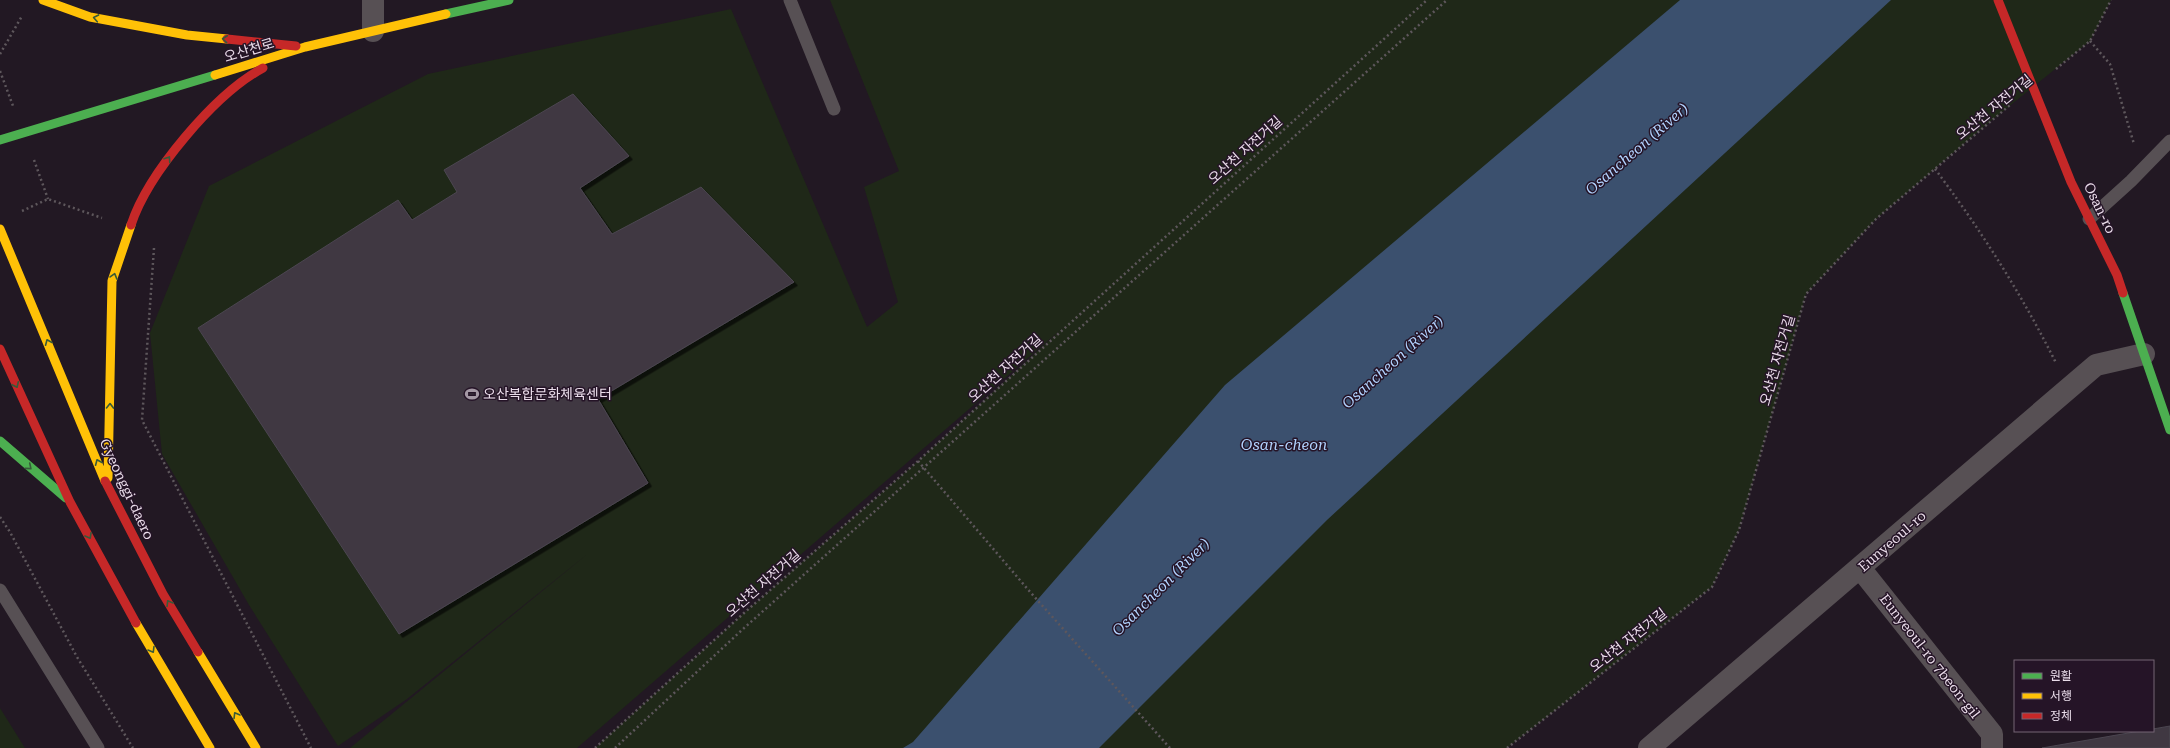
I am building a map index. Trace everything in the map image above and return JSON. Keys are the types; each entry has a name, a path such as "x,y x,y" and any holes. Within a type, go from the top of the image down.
{"main road":[{"path":"43,0 90,17 187,35 305,47"},
{"name":"오산천로","path":"0,140 305,47 509,0"},
{"name":"Osan-ro","path":"1998,0 2071,182 2117,275 2170,430"},
{"path":"108,486 112,281 137,205 188,131 246,77 305,47"},
{"name":"Gyeonggi-daero","path":"0,229 108,486 163,594 256,748"},
{"path":"0,349 70,502 130,613 210,748"},
{"path":"0,441 70,502"}],"street":[{"path":"373,0 373,31"},
{"name":"Eunyeoul-ro","path":"1649,748 2096,365 2144,354"},
{"name":"Eunyeoul-ro 7beon-gil","path":"1860,568 1992,734 1992,748"}],"lane":[{"path":"790,0 834,109"},
{"path":"2089,219 2142,170 2170,141"},
{"path":"0,590 98,748"}],"path":[{"name":"오산천 자전거길","path":"595,748 744,613 918,461 1427,0"},
{"path":"615,748 744,629 1448,0"},
{"name":"오산천 자전거길","path":"2053,72 2090,41 2111,0"},
{"path":"0,54 24,14"},
{"path":"2090,41 2110,64 2142,170"},
{"name":"오산천 자전거길","path":"1507,748 1712,587 1739,530 1806,294 1876,218 1936,170 2017,100"},
{"path":"1936,170 1969,214 2039,328 2069,388"},
{"path":"21,212 48,199"},
{"path":"155,240 142,420 311,748"},
{"path":"918,461 1031,593 1170,748"},
{"path":"0,517 10,532 77,657 133,748"}],"green space":[{"path":"830,0 2111,0 2090,41 1987,124 1876,219 1806,294 1739,530 1712,587 1507,748 595,748 744,613 918,461 1065,326 577,748 350,748 590,552 407,699 338,746 249,605 162,454 150,333 209,186 428,74 731,9 867,327 898,302 864,187 899,171"},
{"path":"0,708 25,748 0,748"}],"water":[{"name":"Osan-cheon","path":"1680,0 1891,0 1327,520 1099,748 903,748 913,742 1225,385"}],"building":[{"path":"573,94 629,156 580,188 612,234 701,187 794,282 598,399 648,483 399,634 198,328 398,200 412,220 457,192 444,170"},
{"path":"2170,726 2170,748 2042,748 2134,732 2154,732 2154,729"}],"traffic: fast":[{"path":"446,14 509,0"},
{"path":"0,140 215,75"},
{"path":"2123,293 2170,430"},
{"path":"0,441 66,498"}],"traffic: slow":[{"path":"43,0 90,17 187,35 227,39"},
{"path":"215,75 305,47 446,14"},
{"path":"108,478 112,281 131,225"},
{"path":"0,229 105,481"},
{"path":"136,623 210,748"},
{"path":"198,652 256,748"}],"traffic: jam":[{"path":"1998,0 2071,182 2117,275 2123,293"},
{"path":"227,39 296,46"},
{"path":"131,225 152,182 185,137 225,96 244,80 263,68"},
{"path":"0,349 70,502 136,623"},
{"path":"105,481 163,594 198,652"}],"place":[{"name":"오산복합문화체육센터","path":"472,394"}],"water label":[{"name":"Osancheon (River)","path":"1637,149"},
{"name":"Osancheon (River)","path":"1393,362"},
{"name":"Osancheon (River)","path":"1161,587"}]}
